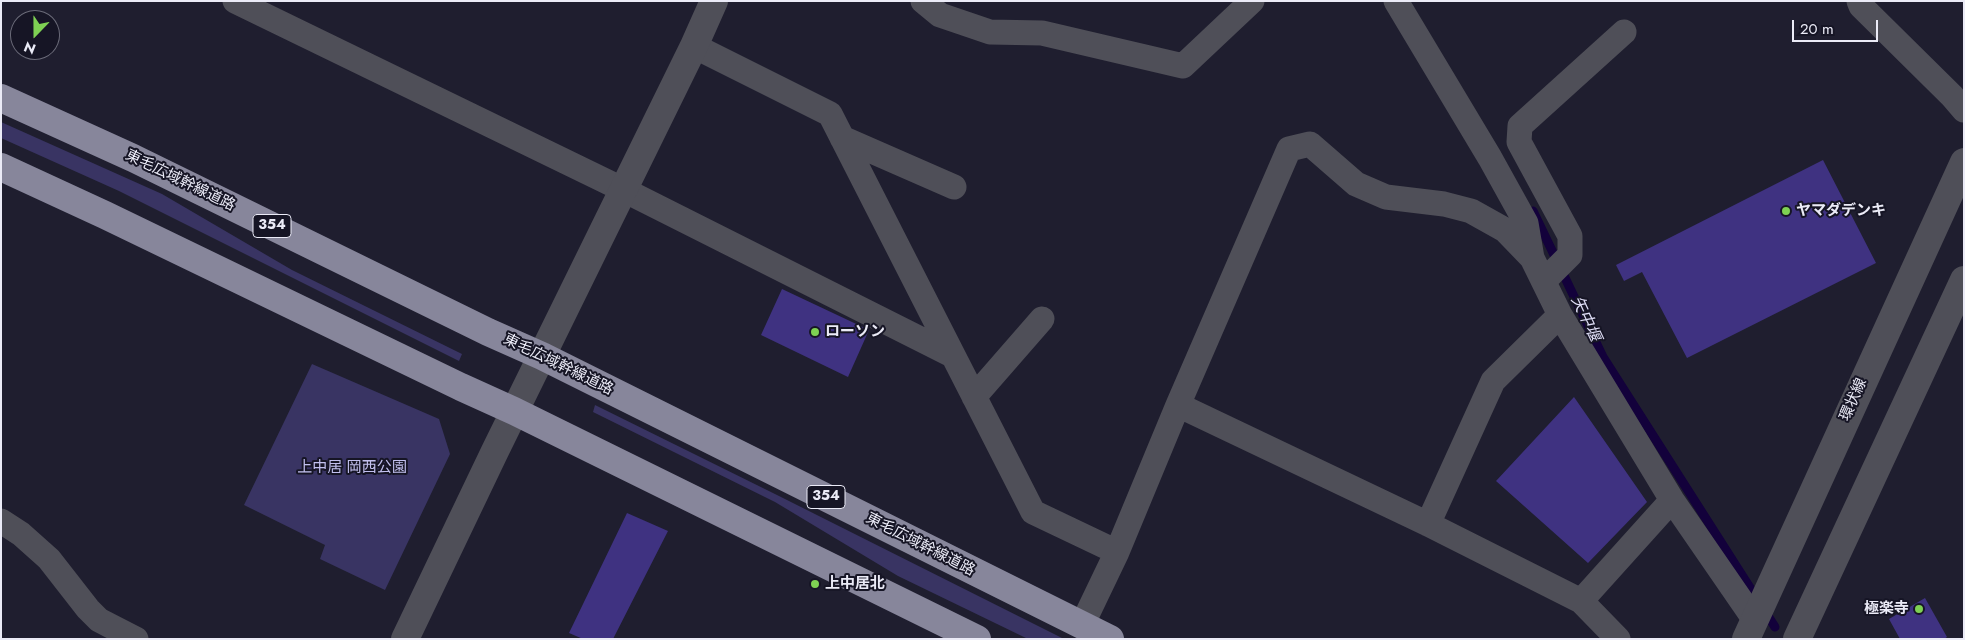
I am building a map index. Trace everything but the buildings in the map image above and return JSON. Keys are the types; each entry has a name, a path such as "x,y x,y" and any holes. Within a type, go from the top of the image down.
{"highway":[{"name":"東毛広域幹線道路","path":"1,98 133,158 542,356 1110,639"},
{"path":"1,167 514,411 977,639"}],"street":[{"path":"236,1 274,10 624,190 952,355"},
{"path":"405,639 514,411 694,46 714,1"},
{"path":"924,1 940,15 990,32 1042,33 1183,66 1252,1"},
{"path":"1396,1 1490,158 1526,223 1542,271 1560,314 1750,629"},
{"path":"1859,1 1861,6 1964,110"},
{"path":"1542,271 1570,255 1570,236 1519,142 1520,126 1624,32"},
{"path":"694,46 830,114 1033,512 1117,552"},
{"path":"842,138 954,187"},
{"path":"1082,625 1117,552 1289,149 1310,144 1356,184 1386,197 1444,204 1471,211 1505,230 1542,271"},
{"name":"環状線","path":"1750,629 1964,162"},
{"path":"1797,639 1964,280"},
{"path":"1428,524 1493,381 1560,314"},
{"path":"974,397 1042,319"},
{"path":"1178,406 1428,524 1580,601 1618,639"},
{"path":"1580,601 1672,500"},
{"path":"1,521 21,534 48,559 99,620 136,639"}],"green space":[{"path":"1,122 162,194 292,270 462,354 459,361 119,191 1,138"},
{"name":"上中居 岡西公園","path":"312,364 439,419 450,454 385,590 320,559 325,545 244,505"},
{"path":"595,405 1064,639 1028,639 898,576 775,502 593,412"}],"waterway":[{"name":"矢中堰","path":"1533,211 1603,357 1775,627"}],"place":[{"name":"ヤマダデンキ","path":"1786,211"},
{"name":"ローソン","path":"815,332"},
{"name":"上中居北","path":"815,584"},
{"name":"極楽寺","path":"1919,609"}]}
